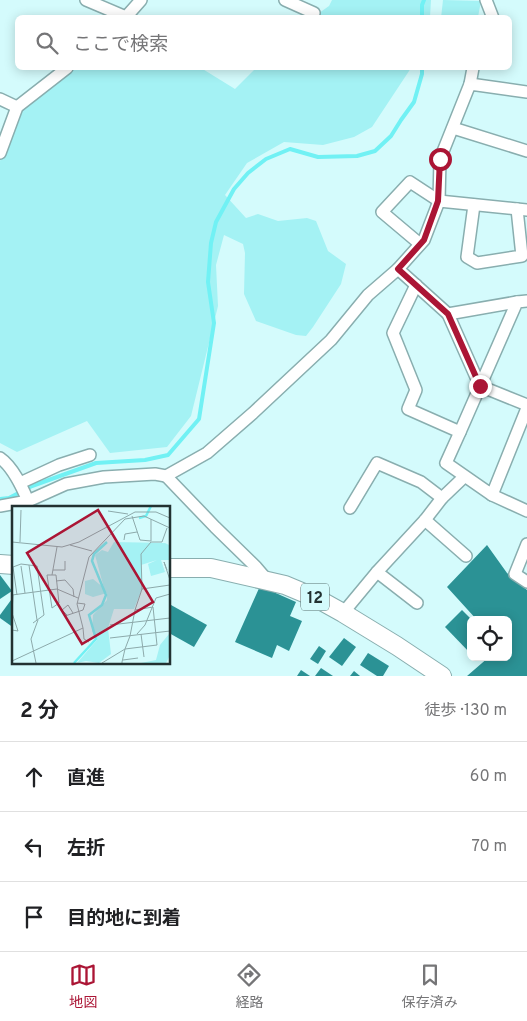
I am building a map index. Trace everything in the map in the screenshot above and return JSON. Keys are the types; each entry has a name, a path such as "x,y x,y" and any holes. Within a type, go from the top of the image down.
{"main road":[{"name":"12","path":"170,568 211,568 285,585 316,598 343,613 442,676"}],"street":[{"path":"86,0 120,15"},
{"path":"127,15 141,0"},
{"path":"286,0 314,13"},
{"path":"486,0 492,15"},
{"path":"0,153 17,106 64,70"},
{"path":"166,476 207,453 253,412 331,340 368,295 398,269 424,240 438,201 440,159 470,84 473,70"},
{"path":"470,84 527,92"},
{"path":"0,99 17,106"},
{"path":"453,128 527,151"},
{"path":"420,244 382,212 410,182 438,201 522,209 522,256 477,264 468,257 474,205"},
{"path":"398,269 448,314 480,386 527,407 492,495"},
{"path":"416,285 393,332 416,390 408,408 460,432"},
{"path":"448,314 522,302"},
{"path":"522,302 480,386 446,462 492,495 527,511"},
{"path":"20,483 59,465 90,456"},
{"path":"0,458 20,483 28,501"},
{"path":"350,508 377,463 420,482 442,498"},
{"path":"0,506 28,501 66,484 104,477 155,474 166,476 268,581"},
{"path":"343,613 442,498 464,476"},
{"path":"425,520 466,556"},
{"path":"527,544 515,574 527,582"},
{"path":"377,572 417,603"}],"shaded area":[{"path":"332,0 431,0 430,15 316,15 329,6"},
{"path":"443,0 481,1 478,15 441,15"},
{"path":"67,70 204,70 235,89 254,70 410,70 372,127 354,137 323,145 284,142 247,163 225,195 246,218 258,214 278,221 307,218 316,221 328,251 346,264 341,284 306,336 296,335 256,321 244,294 245,253 243,244 224,235 216,265 218,306 191,416 167,447 110,453 87,421 17,452 0,443 0,161 19,108"}],"building":[{"path":"487,545 507,573 527,590 527,676 467,676 484,661 512,661 512,616 473,616 447,587"},
{"path":"0,575 12,591 0,599"},
{"path":"260,586 296,602 290,616 302,621 289,651 277,645 272,658 235,642"},
{"path":"12,599 12,627 0,618 0,615"},
{"path":"171,605 207,625 194,647 170,634"},
{"path":"462,610 468,616 467,650 445,627"},
{"path":"344,638 356,647 342,666 329,657"},
{"path":"319,646 326,651 318,664 310,659"},
{"path":"368,653 389,666 383,676 377,676 360,665"},
{"path":"321,668 333,676 315,676"},
{"path":"301,670 310,676 297,676"},
{"path":"354,671 360,676 350,676"}],"waterway":[{"path":"422,15 424,0"},
{"path":"0,499 9,498 32,486 96,463 145,460 168,455 199,419 214,323 208,282 211,243 216,222 234,189 248,173 266,159 290,149 318,157 357,156 375,151 391,136 414,102 422,70"}],"route":[{"path":"440,159 438,201 424,240 398,269 448,314 480,386"}]}
